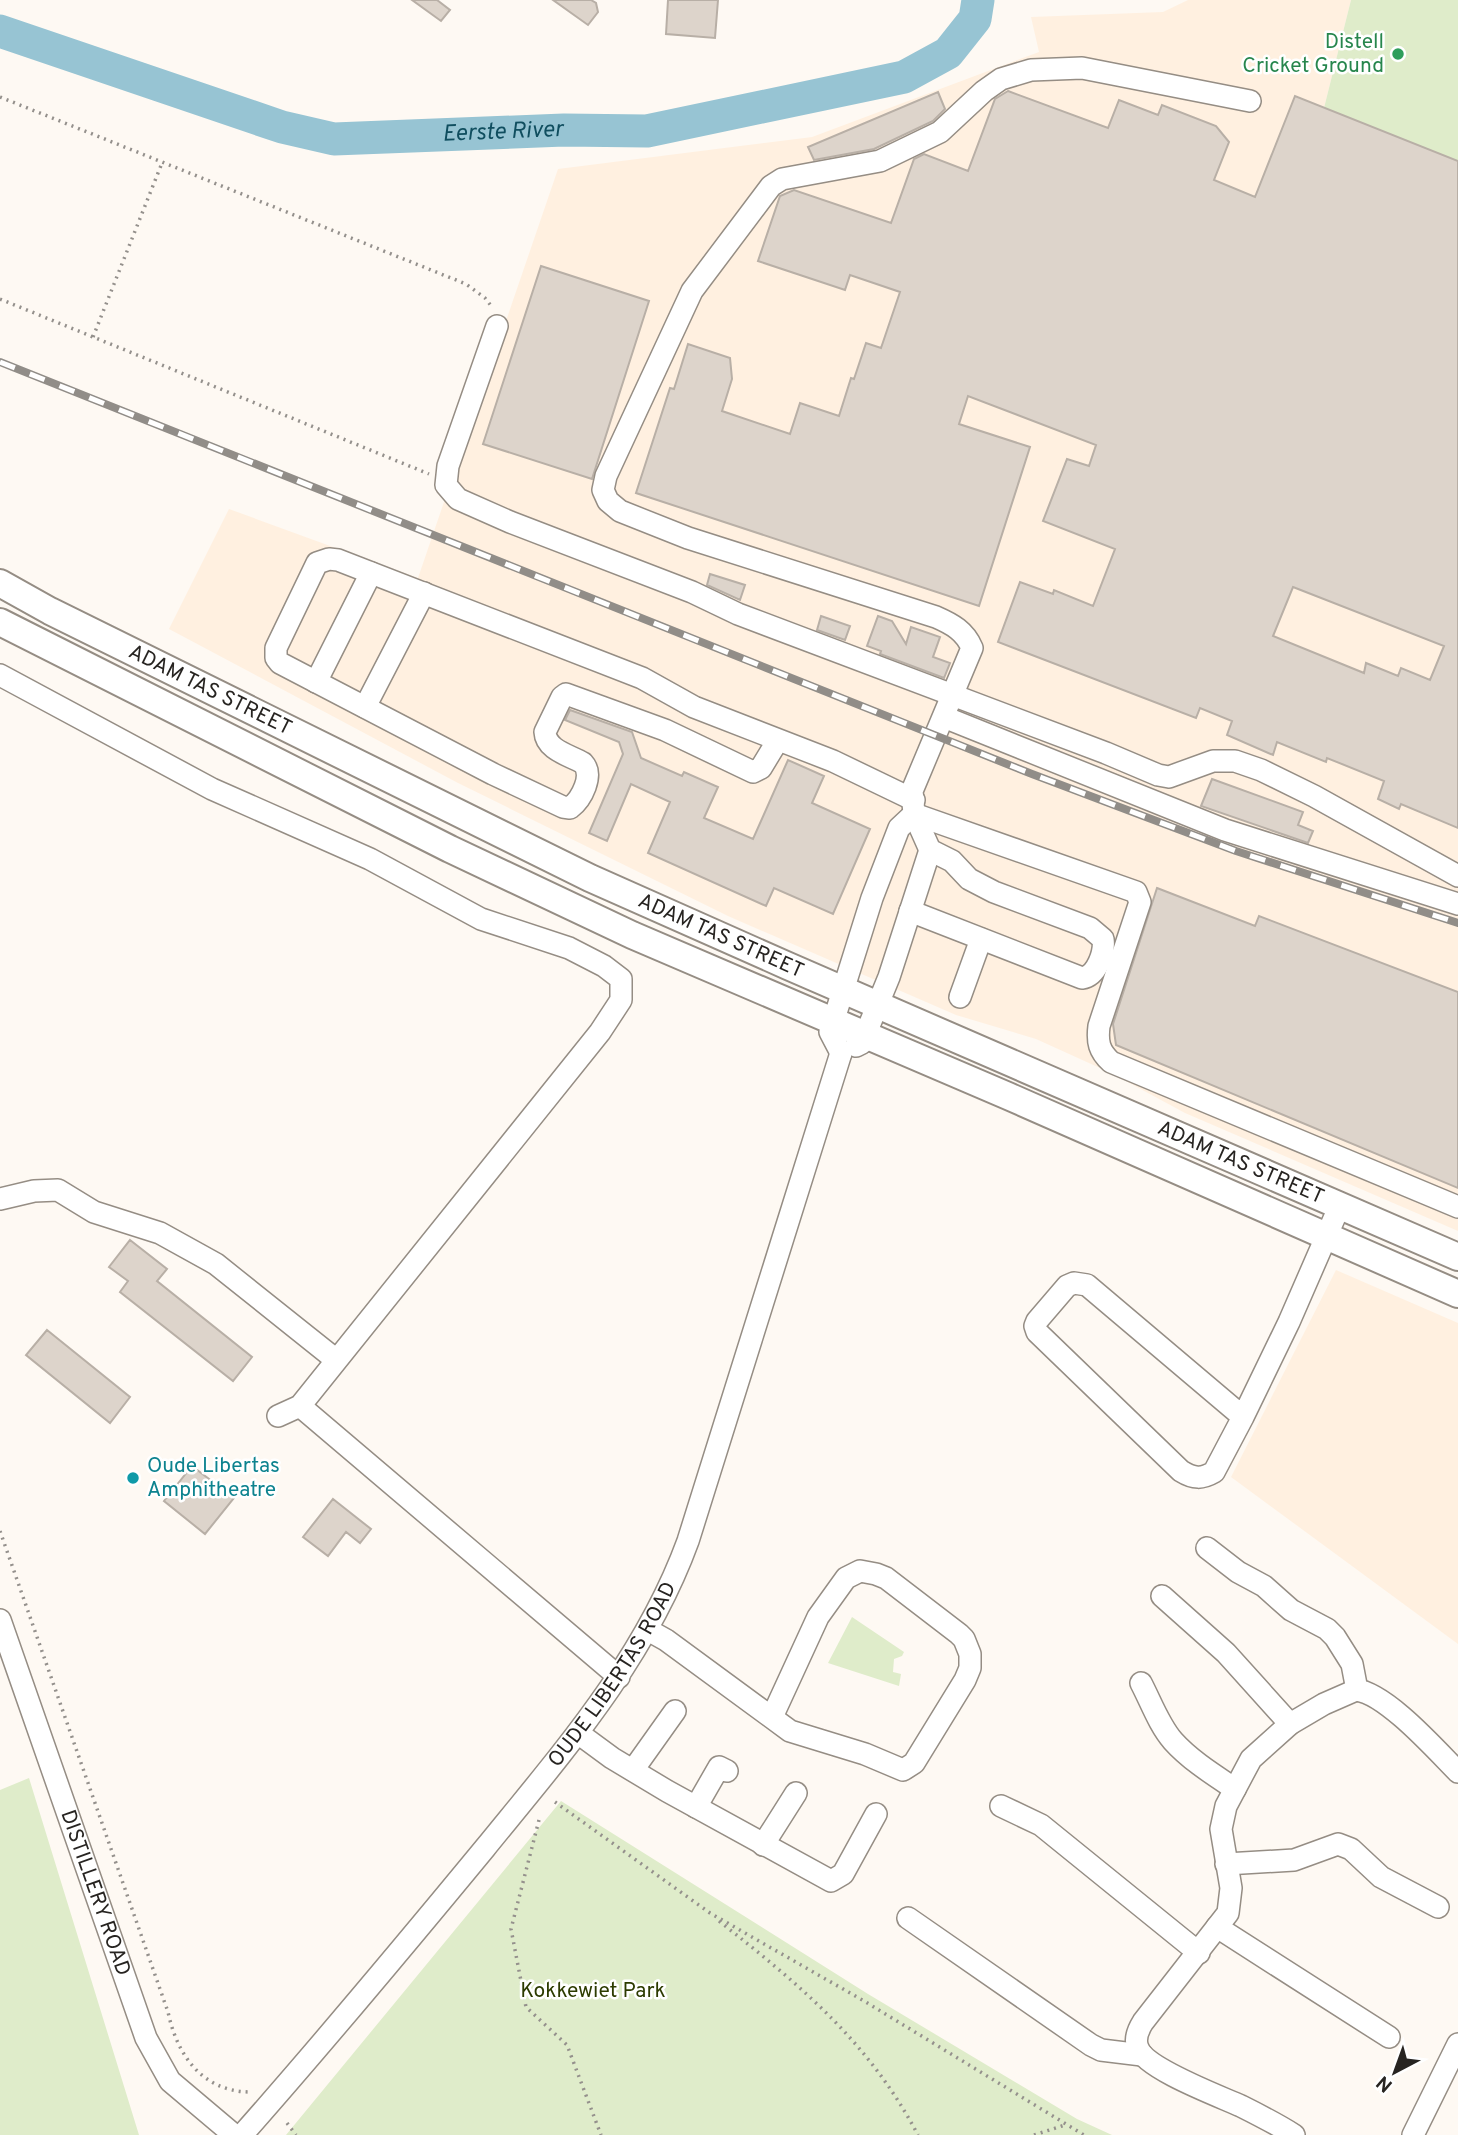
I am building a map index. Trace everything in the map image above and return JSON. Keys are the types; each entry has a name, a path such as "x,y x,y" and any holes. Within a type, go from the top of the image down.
{"main road":[{"name":"ADAM TAS STREET","path":"0,583 50,611 590,878 1458,1257"},
{"name":"ADAM TAS STREET","path":"0,622 499,872 632,935 1008,1096 1458,1294"}],"street":[{"path":"914,807 899,828 872,898 830,1032 841,1053 862,1043 878,1004 930,850 914,807 912,791 972,648 968,639 953,624 688,538 620,510 608,501 603,490 606,475 692,291 771,186 782,178 880,161 940,132 984,91 1002,79 1031,70 1082,68 1250,101"},
{"path":"497,326 448,466 446,485 458,499 510,522 692,592 738,614 1158,775 1177,776 1206,763 1224,761 1235,761 1261,770 1314,796 1458,876"},
{"path":"778,740 761,768 753,772 665,730 566,694 545,732 545,738 553,748 587,767 588,772 579,801 570,808 556,805 316,682 280,663 276,653 317,563 329,559 338,560 642,678 720,717 833,761 914,807 1136,892 1140,902 1099,1026 1097,1037 1101,1053 1111,1062 1458,1207"},
{"path":"316,682 371,573"},
{"path":"365,707 424,593"},
{"path":"0,675 212,789 370,859 481,919 576,951 621,979 621,1000 600,1032 335,1359 300,1406 278,1416"},
{"path":"665,730 680,699"},
{"path":"706,749 720,717"},
{"path":"944,717 1225,830 1458,904"},
{"path":"910,911 1083,978 1094,973 1104,945 1103,939 1090,928 994,892 969,879 953,861 930,850"},
{"path":"960,997 981,939"},
{"name":"OUDE LIBERTAS ROAD","path":"242,2135 363,1997 578,1733 619,1677 648,1630 668,1592 688,1541 841,1053"},
{"path":"0,1199 34,1191 58,1191 94,1212 160,1233 216,1264 335,1359"},
{"path":"1244,1417 1087,1285 1074,1283 1067,1286 1037,1321 1037,1332 1186,1475 1199,1478 1214,1472 1244,1417 1340,1205"},
{"path":"300,1406 619,1677"},
{"path":"1207,1548 1238,1572 1264,1586 1291,1610 1327,1629 1352,1664 1357,1690"},
{"path":"648,1630 666,1640 786,1729 865,1754 900,1769 907,1769 914,1763 965,1680 971,1661 968,1647 959,1634 886,1578 866,1572 854,1573 846,1578 818,1617 772,1717"},
{"path":"1161,1596 1226,1653 1290,1724"},
{"name":"DISTILLERY ROAD","path":"0,1620 146,2038 170,2081 234,2135"},
{"path":"1141,1683 1173,1741 1235,1789"},
{"path":"1142,2055 1136,2040 1139,2028 1199,1952 1230,1905 1231,1888 1221,1829 1226,1806 1251,1759 1290,1724 1343,1694 1357,1690 1371,1696 1412,1726 1458,1772"},
{"path":"633,1770 675,1710"},
{"path":"578,1733 633,1770 823,1878 835,1880 843,1874 876,1814"},
{"path":"696,1807 719,1766 727,1771"},
{"path":"764,1845 786,1800"},
{"path":"1001,1806 1041,1825 1199,1952"},
{"path":"1226,1864 1294,1860 1338,1844 1351,1849 1381,1877 1438,1907"},
{"path":"908,1918 1091,2045 1101,2050 1142,2055 1167,2072 1241,2106 1294,2135"},
{"path":"1217,1927 1389,2037"},
{"path":"1421,2132 1458,2044"}],"path":[{"path":"0,97 466,284 485,298 495,312 497,326"},
{"path":"93,337 162,163"},
{"path":"0,299 446,481"},
{"path":"0,1531 171,2029 181,2050 196,2070 213,2084 231,2091 249,2092"},
{"path":"555,1802 710,1913 786,1974 830,2014 874,2064 902,2104 918,2135"},
{"path":"539,1820 511,1928 526,2007 567,2045 601,2135"},
{"path":"710,1913 864,2001 1084,2135"},
{"path":"287,2123 296,2135"},
{"path":"1034,2135 1065,2125"}],"shaded area":[{"path":"1188,0 1351,0 1324,108 1458,161 1458,1231 1185,1113 1111,1073 1036,1039 956,1015 728,916 458,783 169,629 229,509 418,578 558,169 812,137 1039,52 1031,17 1163,12"},
{"path":"1336,1270 1458,1323 1458,1644 1231,1477"}],"green space":[{"name":"Distell Cricket Ground","path":"1351,0 1458,0 1458,161 1324,108"},
{"path":"852,1617 904,1652 902,1656 894,1659 893,1672 901,1674 899,1686 828,1663"},
{"path":"29,1778 139,2135 0,2135 0,1790"},
{"name":"Kokkewiet Park","path":"561,1801 868,1994 1077,2119 1112,2135 286,2135"}],"building":[{"path":"412,0 437,0 450,10 441,21"},
{"path":"553,0 591,0 596,3 598,12 588,25"},
{"path":"668,0 718,0 715,38 666,34"},
{"path":"1008,91 1108,128 1119,100 1158,115 1162,105 1216,126 1229,142 1214,180 1255,197 1295,96 1458,161 1458,828 1401,804 1399,809 1378,799 1384,781 1277,742 1273,755 1227,735 1232,721 1200,708 1196,718 998,642 1020,582 1053,594 1054,590 1093,606 1115,549 1043,521 1067,459 1089,466 1096,445 968,396 959,424 1030,447 979,606 636,493 670,388 674,389 688,344 730,358 732,379 722,411 790,434 800,403 839,416 866,343 881,348 900,292 850,275 845,290 758,261 780,196 794,190 891,223 914,159 924,154 968,171 995,99","holes":["1293,587 1444,646 1430,680 1401,668 1398,676 1366,663 1364,673 1273,636"]},
{"path":"938,92 945,109 933,121 874,149 814,160 808,147"},
{"path":"541,266 649,301 592,479 483,444"},
{"path":"710,574 745,585 740,600 707,585"},
{"path":"821,616 850,626 845,640 817,630"},
{"path":"878,616 892,621 906,644 911,627 940,637 933,657 950,663 944,678 880,654 881,651 867,646"},
{"path":"570,710 632,732 641,758 682,776 684,772 718,787 704,818 753,839 788,760 824,776 812,803 870,829 833,914 774,888 766,906 648,853 670,802 631,784 607,841 589,833 623,754 619,742 565,720"},
{"path":"1212,779 1303,812 1298,825 1313,831 1308,843 1201,806"},
{"path":"1157,888 1255,926 1259,916 1458,992 1458,1188 1116,1045 1113,1024"},
{"path":"130,1240 167,1269 157,1281 252,1357 233,1381 120,1292 128,1281 109,1267"},
{"path":"47,1330 130,1397 110,1423 26,1355"},
{"path":"192,1466 234,1498 205,1534 164,1501"},
{"path":"333,1499 371,1529 360,1543 346,1532 328,1556 303,1537"}],"waterway":[{"name":"Eerste River","path":"0,31 282,127 334,139 564,130 647,131 904,77 948,53 975,19 978,0"}],"railway":[{"path":"0,362 1032,774 1236,851 1458,923"}],"place":[{"name":"Distell Cricket Ground","path":"1398,54"},
{"name":"Oude Libertas Amphitheatre","path":"133,1478"}]}
